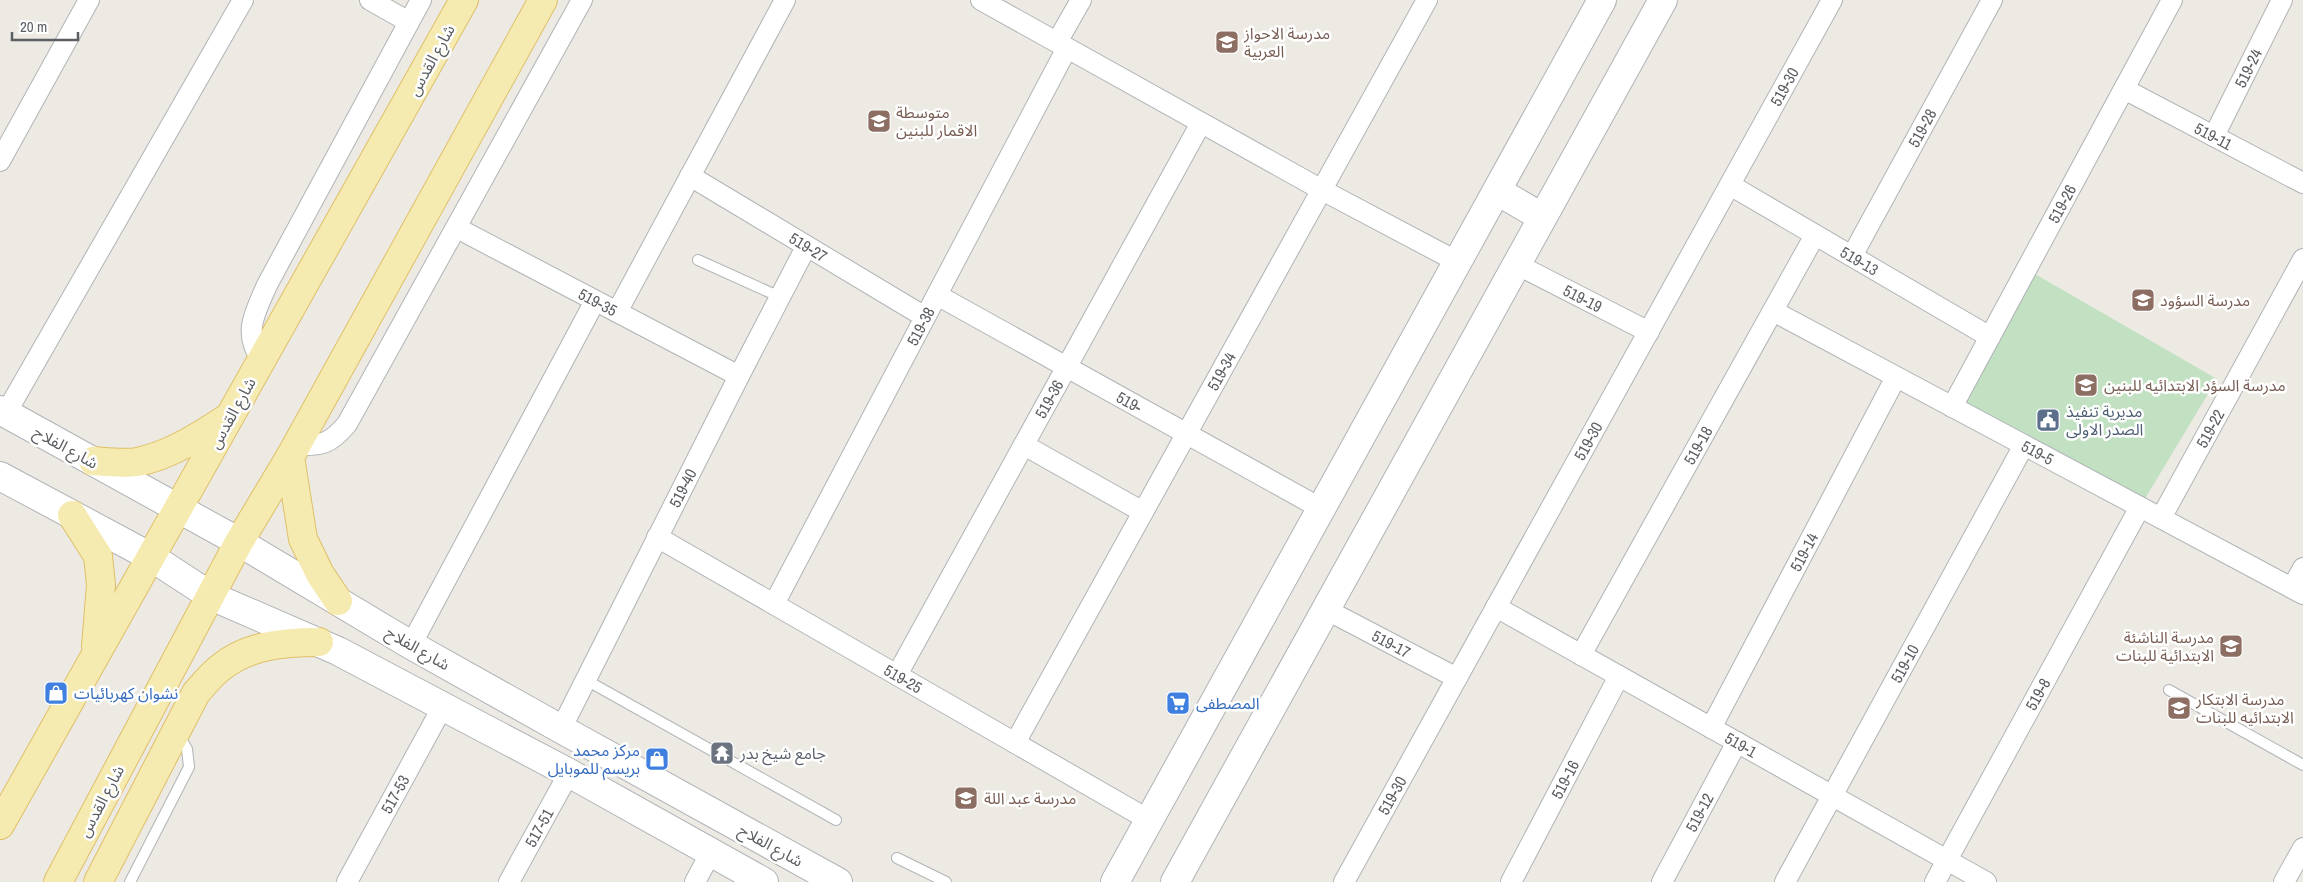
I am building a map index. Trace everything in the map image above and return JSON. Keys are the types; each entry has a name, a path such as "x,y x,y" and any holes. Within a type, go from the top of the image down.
{"main road":[{"name":"شارع القدس","path":"0,825 95,653 231,416 464,0"},
{"name":"شارع القدس","path":"58,882 239,542 293,451 542,0"},
{"path":"93,462 136,462 174,448 205,433 231,416"},
{"path":"293,451 303,539 320,574 338,601"},
{"path":"72,515 98,556 101,585 95,653"},
{"path":"98,882 196,693 220,668 244,653 262,646 288,642 319,642"}],"street":[{"path":"0,161 89,0"},
{"path":"3,412 243,0"},
{"path":"370,0 409,22"},
{"path":"262,360 255,350 251,332 253,317 266,286 421,0"},
{"path":"293,451 327,443 338,435 347,424 582,0"},
{"path":"617,312 785,0"},
{"path":"981,0 1322,190 1458,262"},
{"name":"519-38","path":"774,604 926,317 1062,45 1081,0"},
{"name":"519-34","path":"1015,743 1427,0"},
{"path":"1115,882 1602,0"},
{"path":"1175,882 1663,0"},
{"name":"519-28","path":"1852,256 1992,0"},
{"name":"519-26","path":"1952,407 2172,0"},
{"name":"519-24","path":"2214,136 2282,0"},
{"name":"519-30","path":"1344,882 1730,185 1824,3"},
{"name":"519-11","path":"2124,89 2303,183"},
{"name":"519-36","path":"897,675 1201,123"},
{"name":"519-27","path":"690,176 926,317"},
{"name":"519-13","path":"1730,185 1990,337"},
{"path":"1497,191 1542,217"},
{"name":"519-35","path":"456,228 739,376"},
{"name":"519-18","path":"1581,655 1815,235"},
{"name":"519-40","path":"561,730 657,537 806,247"},
{"name":"519-22","path":"2161,518 2302,262"},
{"name":"519-19","path":"1516,264 1649,332"},
{"name":"519-","path":"937,295 1322,509"},
{"path":"411,645 595,301"},
{"name":"519-5","path":"1772,311 2298,591"},
{"name":"519-14","path":"1711,728 1896,377"},
{"name":"شارع الفلاح","path":"3,412 239,542 411,645 561,730 838,882"},
{"path":"1024,444 1143,512"},
{"name":"519-10","path":"1785,882 2024,445"},
{"path":"0,476 151,557 210,596 319,642 443,706 569,773 764,882"},
{"name":"519-8","path":"1935,882 2140,507"},
{"name":"519-25","path":"657,537 1149,820"},
{"path":"2298,591 2303,568"},
{"name":"519-1","path":"1496,608 1986,882"},
{"name":"519-17","path":"1325,609 1456,678"},
{"name":"519-16","path":"1511,882 1619,676"},
{"name":"517-53","path":"347,882 443,706"},
{"name":"519-12","path":"1662,882 1737,742"},
{"name":"517-51","path":"510,882 569,773"},
{"path":"2284,882 2303,848"},
{"path":"695,882 711,852"}],"lane":[{"path":"698,260 780,297"},
{"path":"586,680 836,820"},
{"path":"2169,690 2303,765"},
{"path":"130,882 189,767 187,749 176,730"},
{"path":"897,858 946,882"}],"green space":[{"path":"2028,270 2217,379 2140,507 1952,407"}],"place":[{"name":"مدرسة الاحواز العربية","path":"1227,42"},
{"name":"متوسطة الاقمار للبنين","path":"879,121"},
{"name":"مدرسة السؤود","path":"2143,300"},
{"name":"مدرسة السؤد الابتدائيه للبنين","path":"2086,385"},
{"name":"مديرية تنفيذ الصدر الاولى","path":"2048,420"},
{"name":"مدرسة الناشئة الابتدائية للبنات","path":"2231,646"},
{"name":"نشوان كهربائيات","path":"56,693"},
{"name":"المصطفى","path":"1178,703"},
{"name":"مدرسة الابتكار الابتدائيه للبنات","path":"2179,708"},
{"name":"جامع شيخ بدر","path":"722,753"},
{"name":"مركز محمد بريسم للموبايل","path":"657,759"},
{"name":"مدرسة عبد اللة","path":"966,798"}]}
